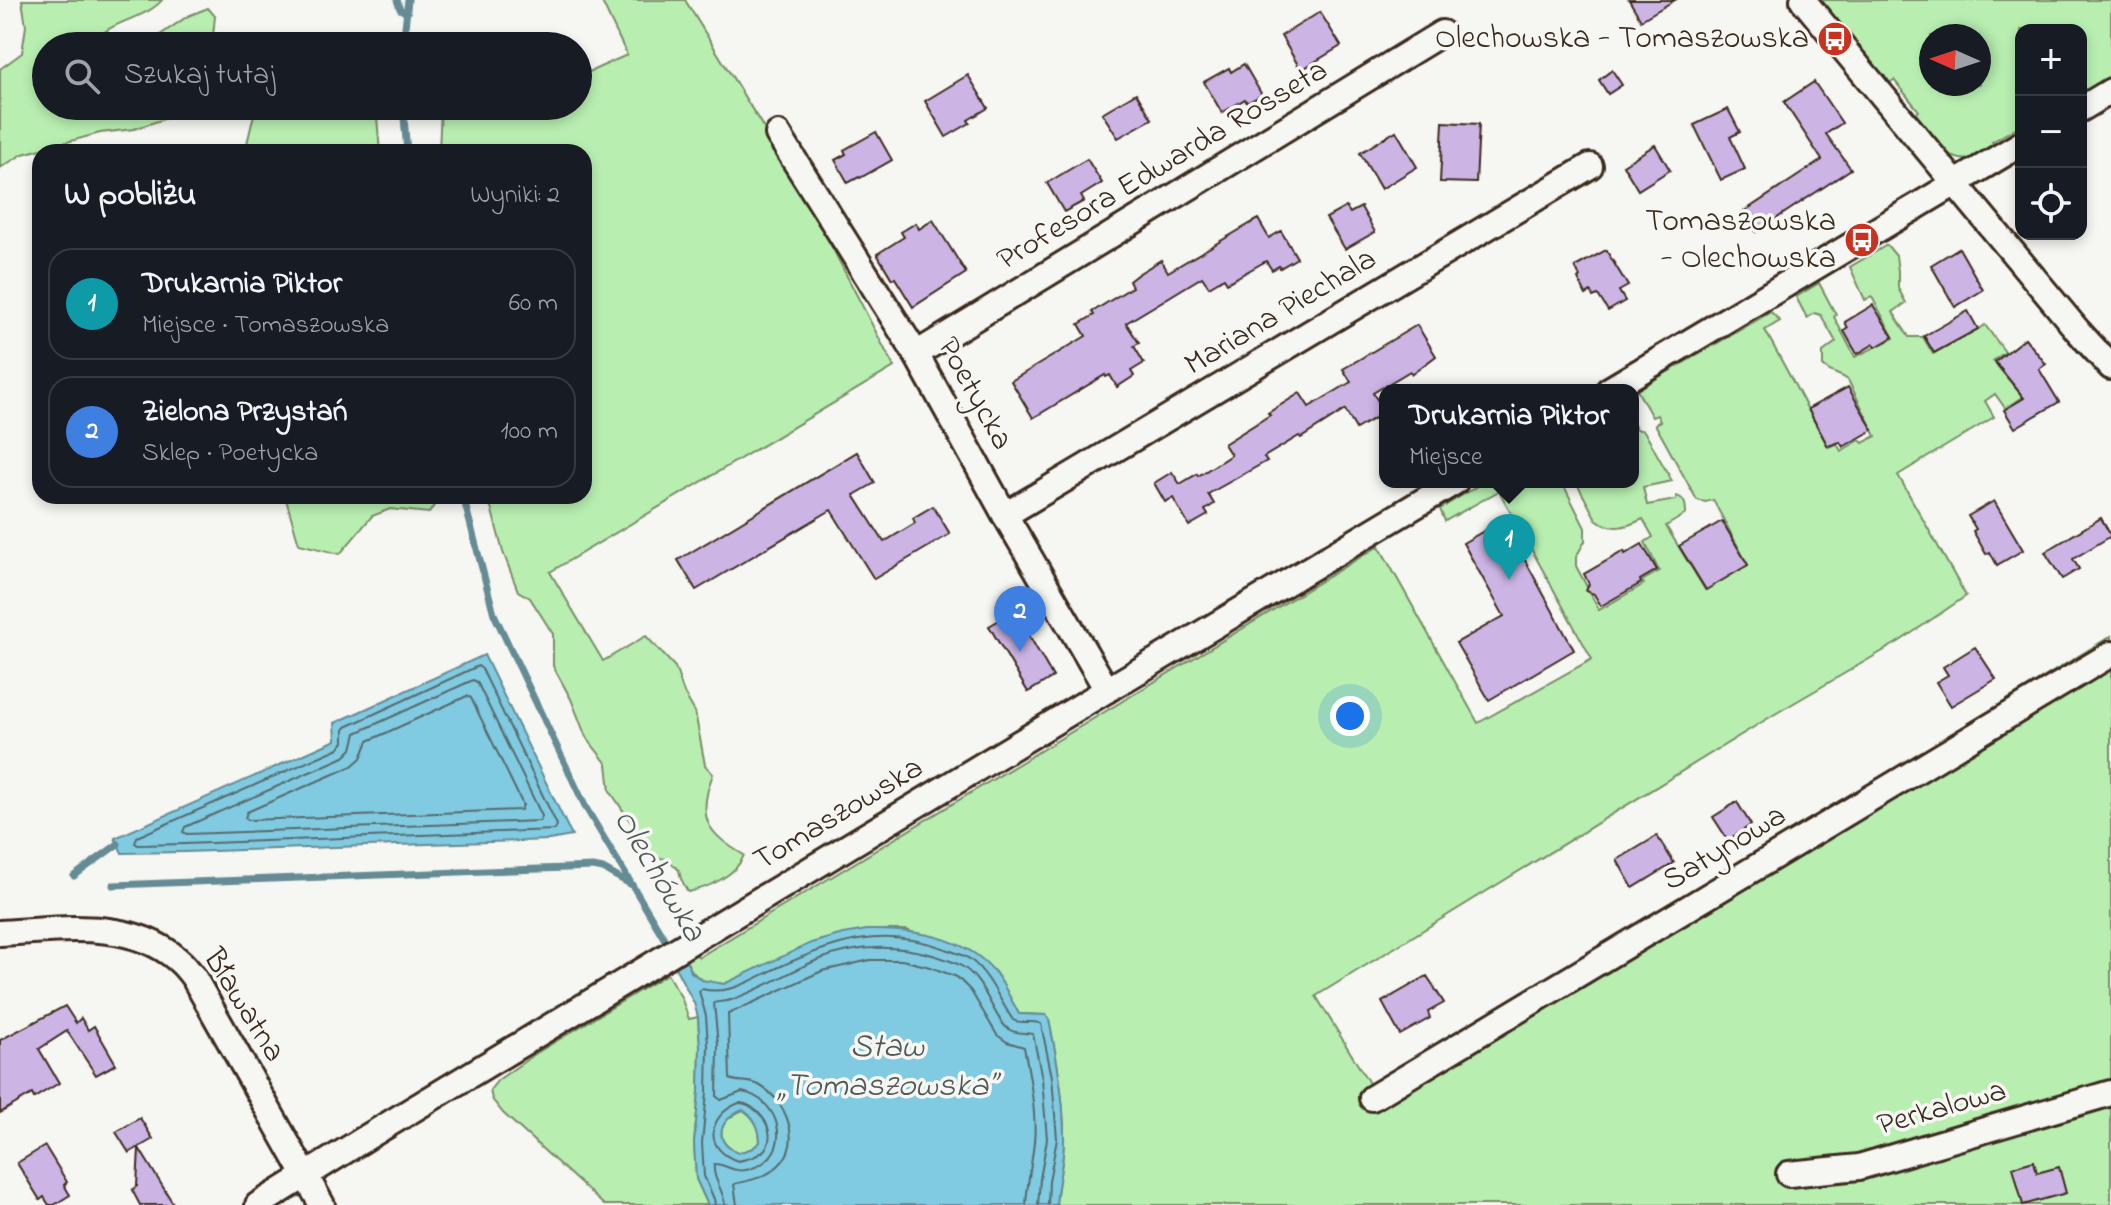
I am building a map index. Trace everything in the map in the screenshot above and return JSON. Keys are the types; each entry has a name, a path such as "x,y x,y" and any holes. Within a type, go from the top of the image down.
{"street":[{"path":"1803,0 2059,309 2111,367"},
{"name":"Profesora Edwarda Rosseta","path":"916,354 1442,33"},
{"path":"2087,105 2111,91"},
{"name":"Poetycka","path":"778,134 916,354 1107,690"},
{"path":"1619,384 2015,148"},
{"name":"Mariana Piechala","path":"1005,515 1590,166"},
{"name":"Tomaszowska","path":"258,1205 1445,488"},
{"name":"Satynowa","path":"1372,1098 2111,654"},
{"name":"Bławatna","path":"0,933 60,930 117,932 157,945 178,959 194,978 322,1205"},
{"name":"Perkalowa","path":"1789,1174 1859,1167 2111,1093"}],"green space":[{"path":"22,0 162,0 155,7 105,32 32,32 32,120 161,120 134,129 100,133 60,144 32,144 32,152 0,168 0,69 22,53 26,26"},
{"path":"601,0 685,0 806,197 894,367 550,572 603,661 646,636 675,667 695,712 705,765 713,774 706,801 708,822 720,839 744,855 735,869 721,880 688,892 679,870 667,859 649,857 636,847 632,824 610,791 607,764 586,737 571,699 553,666 553,634 530,598 518,591 490,504 592,504 592,144 439,144 440,120 592,120 592,71 627,55"},
{"path":"1817,0 2111,0 2111,78 2087,92 2087,24 2015,24 2015,129 1992,142 1994,147 1973,158 1961,159 1945,152 1915,115 1919,111 1894,80 1890,83"},
{"path":"208,8 215,16 213,32 165,32 188,16"},
{"path":"253,120 377,120 379,144 247,144"},
{"path":"1887,245 1896,256 1898,288 1906,303 1893,312 1909,337 1923,337 1933,354 1985,325 2005,352 1993,361 2023,397 2005,408 1995,394 1985,401 1994,417 1898,475 1966,596 1900,641 1775,714 1316,996 1378,1098 1606,961 1955,732 2111,636 2111,1205 1056,1205 1064,1122 1060,1078 1049,1020 1046,1015 1019,1014 995,972 907,930 867,930 724,984 700,979 689,966 686,960 695,954 699,957 1379,546 1478,723 1592,659 1499,491 1445,521 1440,509 1474,488 1565,488 1585,528 1585,541 1576,557 1576,566 1599,610 1644,584 1642,581 1659,571 1645,542 1653,537 1643,519 1620,527 1608,526 1596,519 1579,488 1639,488 1639,430 1644,431 1672,481 1643,487 1647,505 1676,500 1676,496 1683,500 1686,514 1666,526 1705,590 1748,565 1713,500 1697,500 1655,424 1660,421 1657,415 1652,417 1639,389 1771,312 1780,321 1765,330 1828,447 1837,444 1841,451 1860,440 1863,443 1876,436 1848,380 1823,366 1823,352 1836,342 1821,315 1815,313 1807,318 1796,297 1819,283 1855,357 1894,338 1872,297 1865,300 1850,267"},
{"path":"287,504 435,504 429,513 390,509 372,516 340,554 299,544"},
{"path":"667,974 681,997 689,1019 698,1017 699,1092 694,1143 696,1179 708,1205 604,1205 503,1113 492,1099 490,1090 498,1080 535,1054"},
{"path":"743,1110 756,1123 760,1142 738,1153 724,1142 722,1130 728,1119"}],"water":[{"path":"484,655 572,836 549,840 122,853 115,838 336,740 335,723"},
{"name":"Staw „Tomaszowska”","path":"867,930 901,931 953,942 982,959 994,971 1019,1014 1046,1015 1057,1064 1064,1122 1056,1205 708,1205 696,1179 694,1143 699,1092 698,1017 675,967 686,960 691,972 702,980 724,984 811,943","holes":["743,1110 756,1124 760,1142 738,1153 724,1142 722,1130 728,1119"]}],"building":[{"path":"1629,0 1675,0 1641,20"},
{"path":"1320,12 1341,46 1301,70 1281,36"},
{"path":"1244,64 1262,95 1247,103 1245,99 1222,113 1204,82 1229,68 1231,72"},
{"path":"1612,70 1622,85 1608,94 1599,80"},
{"path":"968,75 988,108 946,137 925,101"},
{"path":"1814,82 1842,123 1826,134 1851,169 1756,232 1743,212 1822,160 1784,102"},
{"path":"1136,93 1152,119 1118,138 1102,113"},
{"path":"1728,109 1740,132 1730,137 1745,169 1721,180 1694,125"},
{"path":"1443,122 1479,124 1476,183 1440,182"},
{"path":"1396,131 1417,167 1381,189 1360,153"},
{"path":"876,132 892,160 848,183 835,160 846,154 844,150"},
{"path":"1655,145 1670,170 1638,190 1623,165"},
{"path":"1087,159 1102,183 1081,196 1084,201 1064,212 1047,183"},
{"path":"1346,207 1350,213 1361,207 1375,232 1345,249 1326,218"},
{"path":"1258,219 1269,238 1281,231 1297,258 1272,270 1266,261 1227,283 1224,278 1209,287 1202,277 1126,323 1139,343 1134,346 1144,363 1131,371 1134,376 1117,387 1110,375 1105,375 1033,418 1011,381 1086,336 1079,324 1132,287 1129,281 1138,274 1161,260 1168,272"},
{"path":"933,220 966,273 913,307 877,254 904,237 901,232 916,223 919,229"},
{"path":"1959,248 1983,290 1955,307 1931,265"},
{"path":"1606,250 1628,286 1619,291 1625,301 1608,311 1598,295 1593,297 1591,292 1586,295 1575,267"},
{"path":"1873,305 1893,337 1857,354 1844,331 1848,328 1845,322"},
{"path":"1968,311 1978,329 1934,353 1924,336"},
{"path":"1417,325 1436,356 1412,374 1410,371 1388,384 1379,384 1379,389 1373,393 1379,402 1379,416 1356,429 1345,410 1301,438 1299,436 1264,457 1267,461 1208,494 1214,504 1205,510 1208,515 1189,526 1173,498 1165,502 1154,483 1172,472 1180,484 1198,476 1231,455 1224,444 1300,393 1309,407 1351,382 1343,369"},
{"path":"2025,338 2046,364 2039,369 2059,402 2015,428 2004,410 2024,398 1995,362"},
{"path":"1848,387 1873,430 1843,447 1840,442 1828,446 1808,409"},
{"path":"857,452 875,483 854,495 884,542 915,523 913,518 933,506 950,534 874,579 831,510 696,590 678,560"},
{"path":"1994,501 2023,550 1997,565 1990,552 1986,554 1968,516"},
{"path":"2101,518 2111,536 2073,559 2079,569 2062,579 2045,552"},
{"path":"1503,520 1574,650 1489,700 1456,643 1504,616 1463,543"},
{"path":"1722,521 1748,565 1706,590 1679,546"},
{"path":"1642,544 1657,570 1601,606 1594,594 1586,591 1589,584 1584,574"},
{"path":"1015,611 1053,677 1028,692 989,626"},
{"path":"1975,647 1996,679 1951,706 1936,682 1948,675 1943,667"},
{"path":"1737,802 1751,825 1728,840 1713,817"},
{"path":"1657,836 1674,863 1633,888 1617,860"},
{"path":"1427,976 1444,1003 1428,1012 1430,1018 1400,1035 1382,1002"},
{"path":"65,1006 76,1023 81,1018 88,1030 94,1026 116,1064 96,1075 67,1031 39,1049 59,1083 34,1098 32,1094 0,1113 0,1040"},
{"path":"140,1118 153,1139 129,1153 116,1132"},
{"path":"45,1146 67,1182 64,1185 70,1195 54,1205 49,1205 44,1197 40,1200 17,1163"},
{"path":"139,1148 174,1205 140,1205 132,1190 137,1186"},
{"path":"2034,1161 2037,1173 2059,1167 2066,1193 2023,1205 2013,1167"}],"waterway":[{"path":"397,0 400,9 407,13"},
{"name":"Olechówka","path":"405,32 408,0"},
{"name":"Olechówka","path":"404,120 406,144"},
{"name":"Olechówka","path":"465,504 494,614 586,808 671,950"},
{"path":"74,876 118,844"},
{"path":"113,885 593,867 630,884"}],"place":[{"name":"Olechowska - Tomaszowska","path":"1835,39"},
{"name":"Tomaszowska - Olechowska","path":"1862,240"},
{"name":"Drukarnia Piktor","path":"1509,580"},
{"name":"Zielona Przystań","path":"1020,652"}]}
